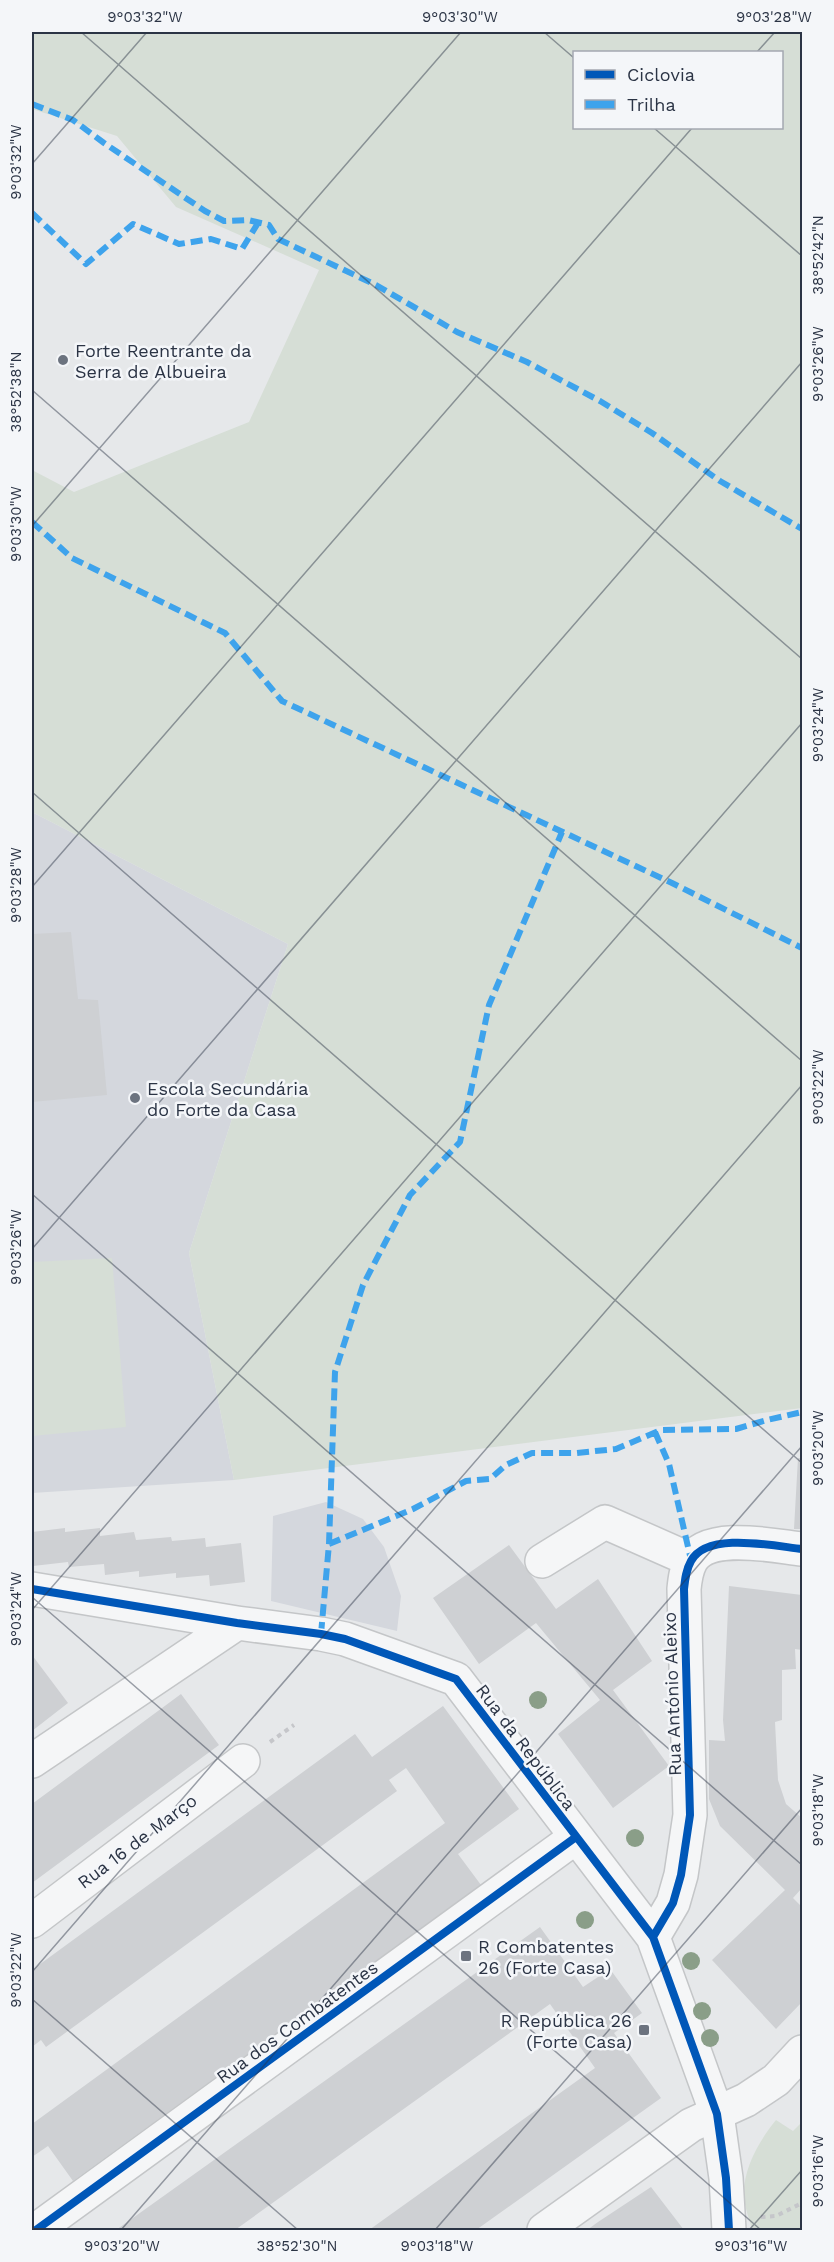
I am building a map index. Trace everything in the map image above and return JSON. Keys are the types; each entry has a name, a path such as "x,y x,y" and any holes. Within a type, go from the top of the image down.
{"street":[{"path":"542,1561 605,1522 691,1560 703,1548 721,1543 802,1549"},
{"name":"Rua António Aleixo","path":"653,1937 673,1903 681,1875 690,1815 684,1589 691,1560"},
{"name":"Rua da República","path":"32,1589 345,1639 456,1679 653,1937 717,2114 726,2178 728,2230"},
{"path":"32,1761 237,1623"},
{"name":"Rua 16 de Março","path":"32,1921 243,1761"},
{"name":"Rua dos Combatentes","path":"36,2230 576,1837"},
{"path":"544,2230 692,2125 746,2100 776,2080 802,2052"}],"path":[{"path":"728,2230 746,2218 776,2216 802,2203"}],"shaded area":[{"path":"32,32 802,32 802,1408 234,1480 189,1253 288,944 32,812 32,470 74,492 249,422 319,270 176,207 117,136 32,109"},
{"name":"Escola Secundária do Forte da Casa","path":"32,812 288,944 189,1253 234,1480 32,1493"},
{"path":"112,1258 126,1427 32,1436 32,1262"},
{"path":"326,1502 363,1519 384,1547 401,1596 397,1631 271,1601 273,1516"},
{"path":"776,2120 793,2131 802,2122 802,2230 752,2230 745,2206 744,2187 749,2167 758,2147"}],"building":[{"path":"71,932 78,999 98,1000 107,1095 32,1102 32,934"},
{"path":"798,1458 802,1458 802,1529 794,1529"},
{"path":"65,1528 65,1532 100,1528 100,1536 134,1532 136,1540 171,1537 172,1541 205,1538 206,1547 241,1543 245,1582 210,1586 209,1575 176,1578 176,1573 139,1577 139,1571 105,1575 104,1564 69,1567 68,1562 33,1566 32,1532"},
{"path":"509,1545 556,1609 598,1579 652,1661 613,1690 669,1766 613,1808 558,1734 600,1700 536,1623 479,1664 433,1598"},
{"path":"729,1586 802,1595 802,1650 795,1649 796,1669 782,1670 782,1720 775,1722 778,1780 786,1804 802,1818 802,1888 793,1898 802,1907 802,2002 776,2029 712,1960 785,1890 720,1826 709,1799 709,1740 725,1741 723,1720"},
{"path":"32,1655 68,1703 32,1731"},
{"path":"181,1694 219,1745 32,1883 32,1804"},
{"path":"443,1706 519,1809 458,1854 481,1885 73,2181 48,2146 32,2157 32,2124 445,1823 406,1768 389,1780 397,1791 46,2047 41,2040 32,2047 32,1970 355,1734 372,1757"},
{"path":"540,1927 583,1987 610,1969 642,2013 614,2033 661,2098 476,2230 369,2230 595,2068 550,2004 235,2230 116,2230"},
{"path":"651,2187 684,2230 587,2230 598,2222"}],"marked path":[{"path":"32,104 73,120 205,211 224,221 248,220 269,225 278,239 376,285 457,332 527,362 600,401 652,433 720,481 802,529"},
{"path":"32,213 86,264 133,224 179,244 211,239 242,249 258,223"},
{"path":"32,522 72,558 225,633 282,701 672,883 802,948"},
{"path":"321,1634 329,1544 335,1372 363,1285 410,1195 460,1142 489,1005 562,832"},
{"path":"329,1544 413,1509 466,1481 490,1479 506,1465 532,1453 576,1453 616,1449 661,1430 736,1429 802,1412"},
{"path":"655,1432 669,1464 691,1560"}],"cycle path":[{"path":"653,1937 673,1903 681,1875 690,1815 684,1589 688,1568 699,1552 711,1546 726,1543 802,1549"},
{"path":"32,1589 345,1639 456,1679 653,1937 717,2114 726,2178 729,2230"},
{"path":"36,2230 576,1837"}],"place":[{"name":"Forte Reentrante da Serra de Albueira","path":"63,360"},
{"name":"Escola Secundária do Forte da Casa","path":"135,1098"},
{"name":"R Combatentes 26 (Forte Casa)","path":"466,1956"},
{"name":"R República 26 (Forte Casa)","path":"644,2030"}]}
